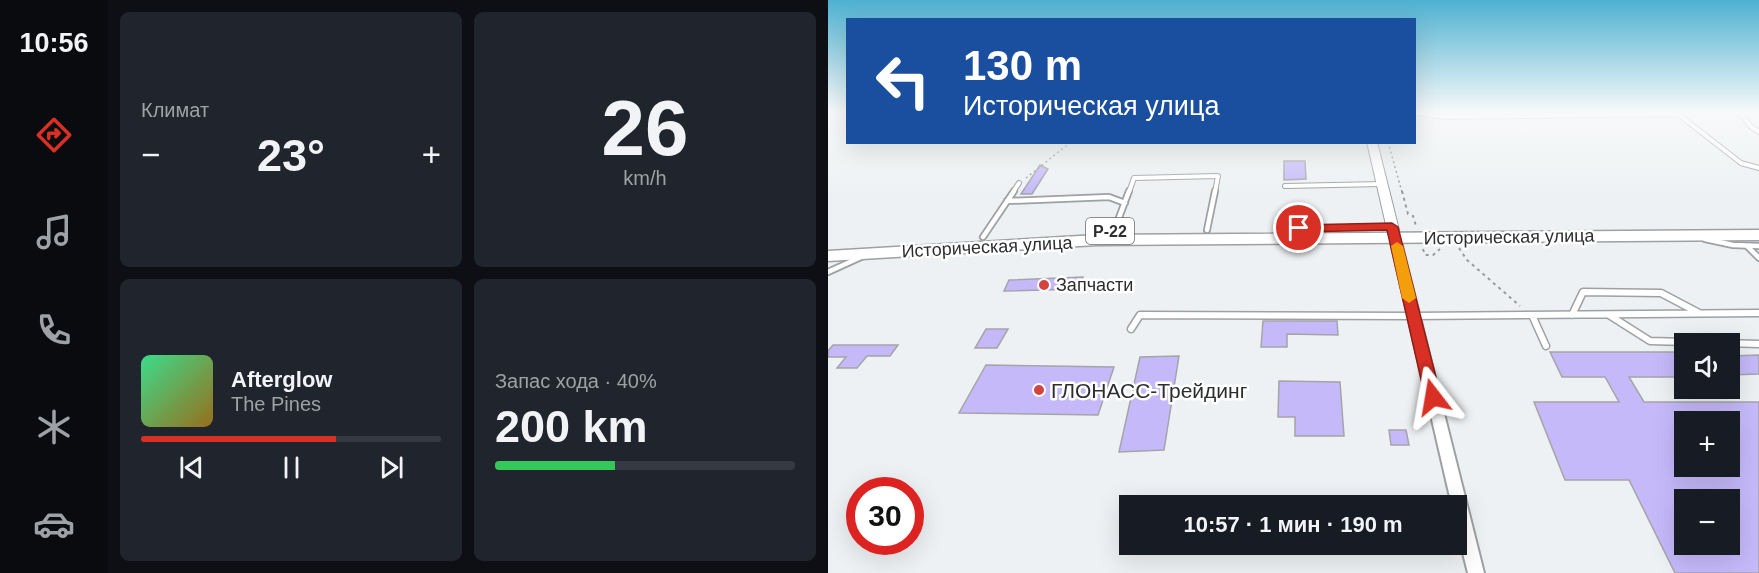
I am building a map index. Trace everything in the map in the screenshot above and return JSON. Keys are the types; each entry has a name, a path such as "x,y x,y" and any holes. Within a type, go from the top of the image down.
{"highway":[{"name":"Историческая улица","path":"828,256 1097,240 1759,223"},
{"name":"Историческая улица","path":"828,245 1114,231 1394,233"},
{"name":"Историческая улица","path":"1418,232 1759,235"}],"main road":[{"path":"1372,144 1394,233"}],"street":[{"path":"1394,233 1476,573"}],"lane":[{"path":"1709,139 1741,163 1759,168"},
{"path":"1114,231 1134,178 1218,176 1207,230"},
{"path":"983,237 1019,183"},
{"path":"1285,186 1382,184"},
{"path":"1007,201 1110,197 1125,203"},
{"path":"1683,235 1759,246"},
{"path":"1747,246 1759,258"},
{"path":"828,272 868,254"},
{"path":"1572,315 1583,292 1661,293 1700,314"},
{"path":"1131,329 1140,315 1759,314"},
{"path":"1532,315 1546,346"},
{"path":"1607,315 1650,341 1759,344"}],"path":[{"path":"1019,183 1068,144"},
{"path":"1389,144 1408,214 1413,216 1425,255 1433,255 1442,248"},
{"path":"1458,246 1467,260 1532,315"}],"building":[{"path":"1284,161 1305,161 1306,179 1284,180"},
{"path":"1040,165 1048,169 1032,194 1021,194"},
{"name":"Запчасти","path":"1083,277 1079,289 1004,291 1009,280"},
{"path":"1263,321 1337,321 1338,335 1287,334 1287,347 1261,347"},
{"path":"986,329 1008,329 997,348 975,348"},
{"path":"833,345 898,345 890,356 867,356 857,368 837,368 846,357 828,357 828,351"},
{"path":"1550,352 1674,352 1674,377 1629,377 1644,402 1759,402 1759,573 1675,573 1629,480 1565,480 1534,402 1619,402 1605,377 1562,377"},
{"path":"1759,355 1759,374 1740,375 1740,356"},
{"path":"1179,356 1164,450 1119,452 1140,357"},
{"name":"ГЛОНАСС-Трейдинг","path":"986,365 1114,367 1098,415 959,413"},
{"path":"1279,381 1340,382 1344,436 1295,436 1295,417 1278,417"},
{"path":"1389,430 1406,430 1409,445 1391,445"}],"slow traffic":[{"path":"1397,246 1409,298"}],"place":[{"name":"Запчасти","path":"1044,285"},
{"name":"ГЛОНАСС-Трейдинг","path":"1039,390"}],"route":[{"path":"1299,228 1392,227 1433,397"}]}
